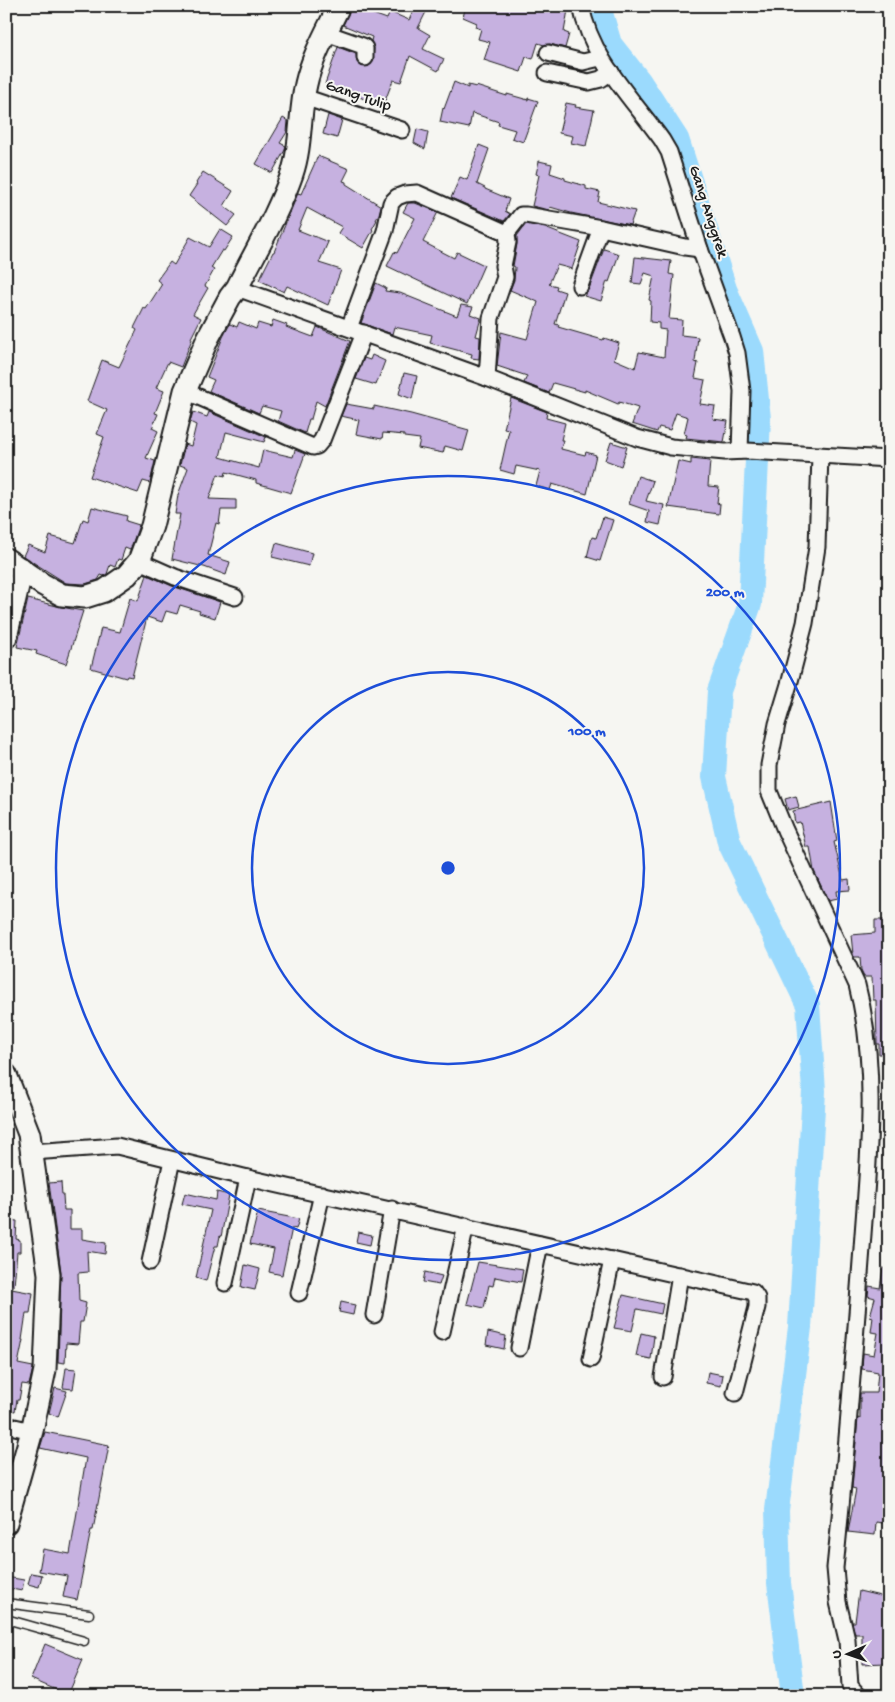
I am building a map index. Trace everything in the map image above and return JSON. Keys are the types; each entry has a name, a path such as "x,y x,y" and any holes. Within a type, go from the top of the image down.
{"street":[{"path":"6,637 14,564 42,584 62,595 85,597 104,591 127,575 139,561 152,526 185,391 208,338 230,297 237,288 276,213 292,174 299,144 304,97 310,69 339,6"},
{"name":"Gang Anggrek","path":"581,6 585,24 600,58 669,152 700,249 732,337 736,354 742,391 736,451"},
{"path":"326,33 363,46 365,48 365,58"},
{"path":"548,53 583,62 600,58"},
{"path":"547,73 589,82 601,79 611,72"},
{"name":"Gang Tulip","path":"304,97 402,130"},
{"path":"349,328 385,231 391,202 397,197 417,193 507,233"},
{"path":"486,378 491,318 505,277 503,266 508,242 507,233 521,215 601,228 700,249"},
{"path":"580,286 601,228"},
{"path":"237,288 486,378 636,438 671,447 889,459"},
{"path":"185,391 313,447 317,446 322,440 364,333"},
{"path":"820,455 817,548 805,623 772,749 769,765 769,791 785,830 857,985 864,1011 870,1105 854,1353 835,1568 838,1602 847,1640 850,1686 858,1696"},
{"path":"139,561 175,577 235,597"},
{"path":"6,1075 28,1134 32,1152 49,1274 45,1370 32,1431 6,1524"},
{"path":"32,1152 117,1146 248,1178 753,1292 757,1298 757,1307 735,1394"},
{"path":"150,1262 172,1160"},
{"path":"225,1282 248,1178"},
{"path":"299,1293 322,1194"},
{"path":"374,1316 392,1210"},
{"path":"442,1332 466,1226"},
{"path":"519,1348 540,1244"},
{"path":"590,1359 612,1260"},
{"path":"663,1377 680,1275"},
{"path":"6,1425 32,1431"}],"lane":[{"path":"6,1603 89,1614"},
{"path":"6,1619 84,1641"}],"building":[{"path":"351,6 387,19 390,12 409,20 416,6 429,6 418,28 430,35 423,49 444,59 438,71 410,56 401,82 393,80 383,106 325,84 338,47 356,54 357,62 361,66 369,66 373,62 374,48 371,41 372,37 343,25"},
{"path":"466,6 482,6 496,10 497,6 547,6 568,10 564,32 569,34 565,48 538,43 533,59 526,57 521,72 484,60 490,42 478,39 481,29 475,27 477,23 463,17"},
{"path":"454,82 468,88 468,85 476,86 507,96 507,94 538,101 523,142 512,138 515,130 498,125 499,122 472,113 469,128 440,122 443,108"},
{"path":"566,103 576,105 575,107 594,110 586,146 571,143 573,136 559,133"},
{"path":"328,115 342,120 337,138 323,134"},
{"path":"283,118 288,121 287,132 280,143 286,146 272,173 256,164"},
{"path":"417,129 428,132 425,149 414,143"},
{"path":"479,145 489,149 477,184 509,199 505,211 510,214 504,221 451,198 460,177 467,180"},
{"path":"318,156 349,169 343,181 381,206 373,230 363,248 338,233 342,227 307,208 298,230 328,242 319,263 341,270 328,305 287,286 284,292 259,280 274,252 298,193 301,194"},
{"path":"539,161 552,164 550,173 586,186 586,189 600,192 598,202 635,211 630,225 550,207 549,210 532,206 539,175 536,174"},
{"path":"203,172 233,191 224,206 236,215 227,226 189,196"},
{"path":"408,203 415,203 438,212 423,242 454,258 457,252 484,265 467,304 387,266 394,252 397,253 415,218 403,212"},
{"path":"526,224 545,228 581,242 572,269 557,265 549,284 557,286 556,289 565,292 555,324 559,325 558,327 619,343 614,359 635,368 639,352 664,357 666,330 659,329 659,323 650,322 651,301 649,300 654,276 645,273 641,284 632,283 635,257 671,261 669,274 674,275 669,319 682,320 681,335 698,337 695,362 698,363 695,378 705,380 700,404 715,406 713,419 728,421 724,442 686,438 687,435 684,434 688,417 676,413 670,430 659,427 657,432 632,424 638,408 619,402 618,404 585,390 585,392 553,383 549,393 524,383 527,376 497,366 501,332 527,339 538,302 510,290 514,280 515,267 513,266 517,236"},
{"path":"220,229 233,237 211,268 214,270 205,286 208,288 193,314 201,318 191,338 181,367 168,362 156,388 164,391 155,413 158,414 152,428 158,431 146,458 155,461 150,483 143,481 138,493 90,477 104,437 97,434 107,410 87,401 102,360 119,367 137,330 134,328 144,308 146,309 162,284 157,280 170,262 174,265 190,237 209,247"},
{"path":"604,249 619,254 609,282 607,281 601,301 584,296 589,289"},
{"path":"376,283 386,288 385,291 400,293 457,316 461,305 473,307 470,314 481,318 476,336 480,337 479,359 471,358 472,354 430,343 432,335 394,327 392,334 361,323"},
{"path":"273,320 313,337 317,327 350,341 325,406 316,401 305,433 278,421 281,411 262,406 259,413 209,391 214,380 207,377 230,324 237,327 239,322 256,329 258,323 271,327"},
{"path":"372,355 385,361 376,385 356,379 364,358 370,360"},
{"path":"404,373 417,376 412,399 399,394"},
{"path":"511,398 547,412 546,418 565,423 561,449 585,455 586,452 596,455 587,494 552,484 550,490 536,486 540,471 516,466 514,474 500,470 509,430 504,429"},
{"path":"346,404 374,409 374,406 469,430 463,451 445,446 443,453 418,448 420,439 404,437 404,435 383,433 382,439 356,434 359,420 341,416"},
{"path":"193,412 207,417 209,412 266,437 264,442 226,432 220,457 259,468 263,450 293,457 295,450 305,454 291,493 256,483 256,480 226,472 225,476 218,474 209,499 236,500 236,510 221,510 219,524 216,523 208,555 230,562 226,575 172,559 180,514 175,514 178,495 188,468 180,465 185,444 191,446 196,425 190,422"},
{"path":"611,442 627,447 621,466 605,460"},
{"path":"691,459 710,461 708,486 719,487 717,503 720,504 719,514 668,507 678,461 691,464"},
{"path":"638,476 653,481 646,501 664,505 660,525 647,522 649,511 629,504"},
{"path":"92,507 127,516 126,521 139,525 130,550 125,548 121,560 118,559 115,567 110,565 107,574 101,575 98,580 85,584 66,583 23,556 28,545 45,552 50,536 75,543 83,519 88,521"},
{"path":"603,517 613,520 600,561 587,557 592,537 596,538"},
{"path":"276,543 312,553 309,566 272,557"},
{"path":"147,575 172,586 220,602 215,618 180,605 177,614 166,611 162,622 147,617 132,677 127,676 126,678 91,668 101,628 120,632 130,598 138,601"},
{"path":"28,599 83,611 66,664 36,654 37,651 17,647"},
{"path":"796,796 799,807 788,810 785,799"},
{"path":"831,802 837,841 834,842 843,880 849,879 850,890 836,891 837,899 828,901 814,871 810,847 806,847 800,822 795,823 793,811"},
{"path":"875,920 889,920 889,1054 879,1054 876,1000 873,1000 872,977 864,977 861,971 860,957 854,957 851,935 875,933"},
{"path":"61,1182 64,1210 70,1210 70,1229 82,1229 82,1239 106,1243 105,1254 87,1251 88,1272 78,1273 79,1301 86,1303 83,1322 80,1322 78,1344 66,1343 65,1363 58,1362 61,1272 49,1183"},
{"path":"217,1192 229,1195 221,1237 218,1246 215,1246 206,1281 196,1278 211,1210 182,1204 185,1193 216,1200"},
{"path":"258,1211 299,1219 296,1229 292,1228 282,1275 269,1272 274,1249 250,1244"},
{"path":"6,1220 17,1221 16,1239 20,1240 20,1252 17,1252 14,1286 6,1286"},
{"path":"358,1232 372,1235 370,1245 356,1242"},
{"path":"478,1262 523,1269 521,1282 495,1277 493,1286 489,1285 484,1308 467,1304"},
{"path":"245,1265 260,1269 255,1290 241,1287"},
{"path":"883,1268 889,1269 889,1524 876,1522 875,1535 848,1532 856,1489 852,1488 858,1418 860,1419 860,1393 876,1393 878,1372 862,1369 863,1353 874,1355 878,1333 871,1332 873,1317 870,1316 875,1298 868,1296 869,1286 880,1288"},
{"path":"425,1272 442,1276 439,1285 423,1282"},
{"path":"6,1288 33,1293 30,1313 26,1313 18,1364 33,1368 29,1385 22,1384 15,1411 6,1409"},
{"path":"623,1295 663,1304 661,1314 637,1309 632,1331 614,1328"},
{"path":"341,1302 355,1305 353,1315 339,1312"},
{"path":"488,1332 506,1336 504,1349 486,1345"},
{"path":"641,1333 654,1336 651,1359 636,1356"},
{"path":"66,1368 76,1369 73,1389 63,1388"},
{"path":"708,1372 723,1375 721,1386 706,1383"},
{"path":"55,1388 67,1391 58,1417 49,1413"},
{"path":"45,1432 109,1445 93,1530 91,1530 77,1600 63,1597 67,1576 39,1571 43,1549 70,1554 86,1458 40,1448"},
{"path":"31,1573 42,1575 39,1587 28,1584"},
{"path":"6,1577 24,1580 22,1591 6,1588"},
{"path":"859,1591 889,1598 889,1614 885,1636 885,1663 862,1664 862,1634 855,1634 852,1622 855,1622"},
{"path":"45,1644 83,1660 68,1695 31,1679"}],"waterway":[{"path":"599,6 610,44 640,82 677,139 725,289 752,351 759,419 750,604 719,691 714,777 729,842 808,1005 814,1091 800,1327 777,1510 779,1583 793,1696"}]}
